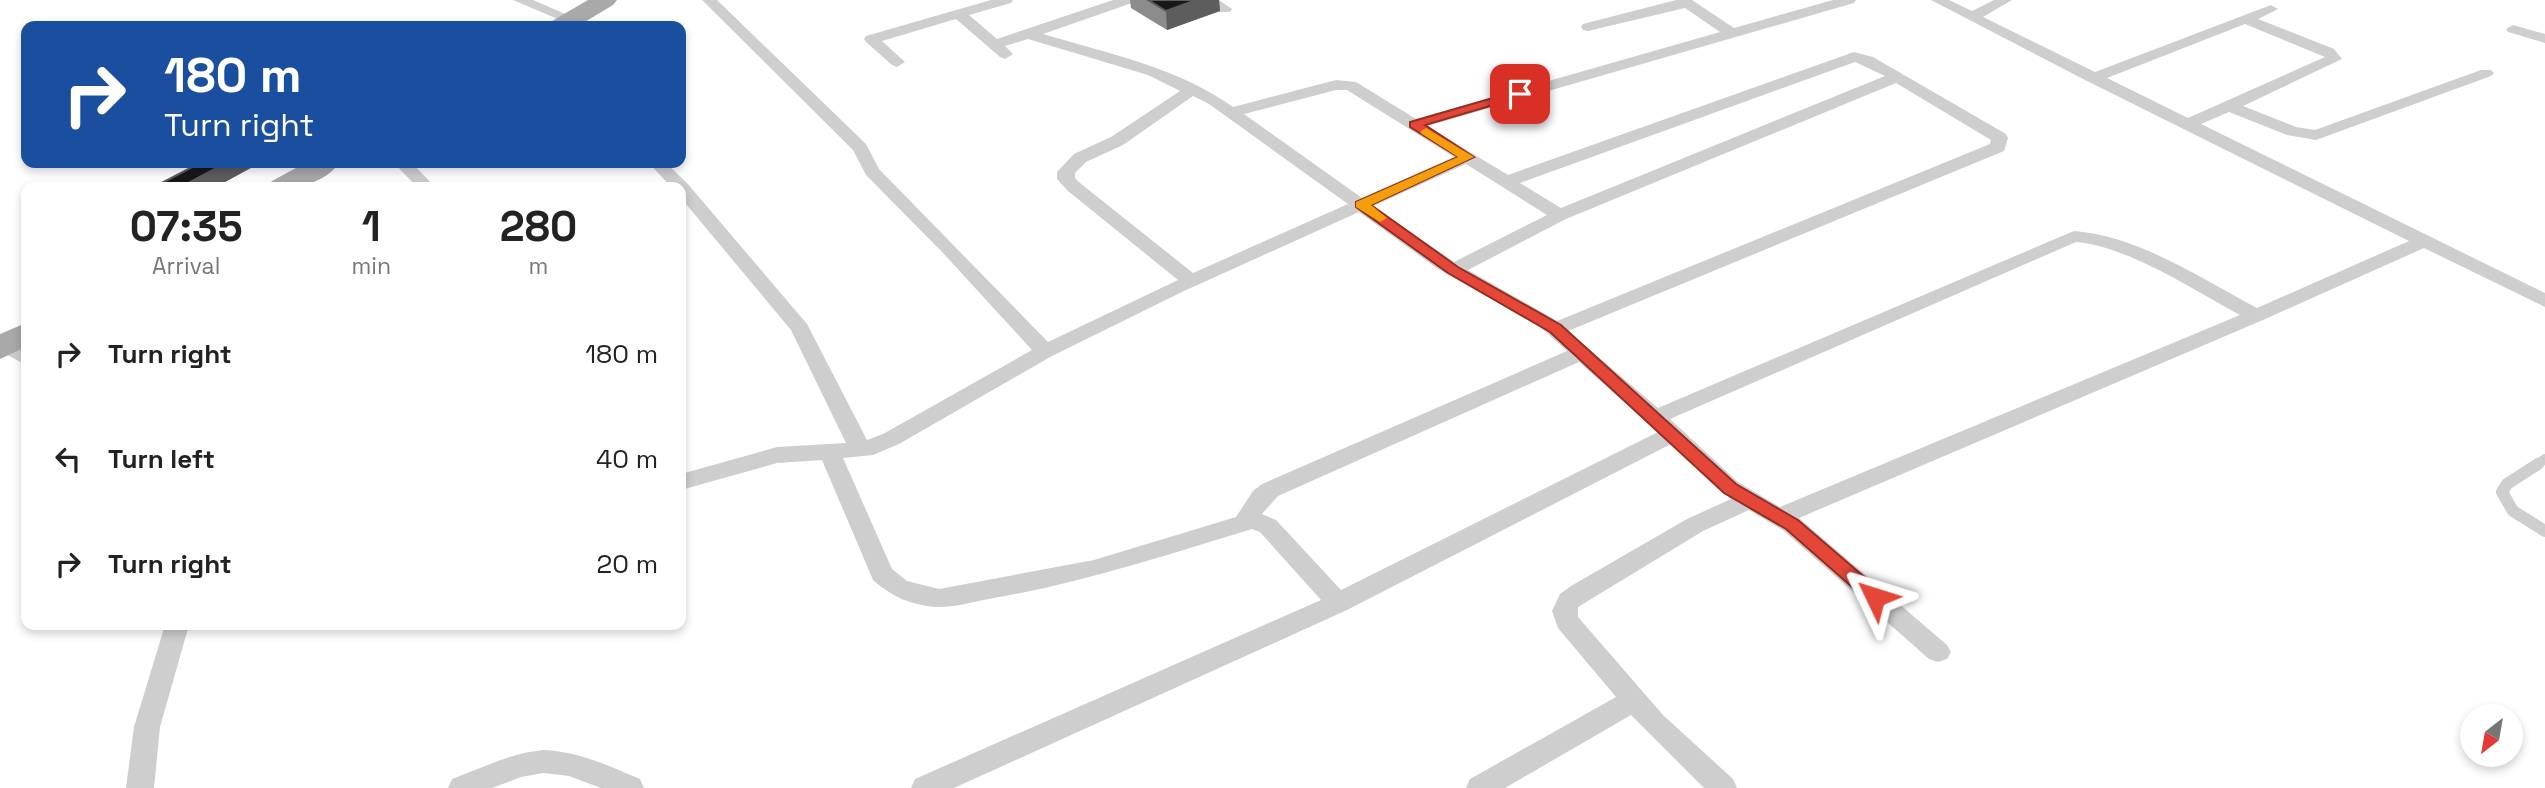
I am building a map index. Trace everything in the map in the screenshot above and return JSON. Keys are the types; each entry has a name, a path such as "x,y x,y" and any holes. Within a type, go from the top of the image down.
{"main road":[{"path":"569,21 605,0"},
{"path":"291,182 315,168"}],"street":[{"path":"520,0 562,21"},
{"path":"709,0 860,148 872,171 950,249 1045,351"},
{"path":"897,62 872,39 1006,0"},
{"path":"1070,0 1089,13"},
{"path":"959,14 1001,50 1028,34 1127,0"},
{"path":"1415,124 1849,0"},
{"path":"1938,0 2426,240 2545,302"},
{"path":"1971,17 2006,0"},
{"path":"1588,27 1685,1 1731,33"},
{"path":"2092,78 2271,9"},
{"path":"2186,124 2334,59 2329,52 2245,19"},
{"path":"2514,29 2545,39"},
{"path":"1028,34 1153,72 1193,89 1232,112 1453,270 1556,329 1730,488 1748,501 1792,524 1938,652"},
{"path":"1506,182 1854,57 1868,60 1997,134 2001,142 1998,147 1556,329"},
{"path":"2230,106 2293,132 2316,135 2486,73"},
{"path":"1453,270 1560,215 1897,77"},
{"path":"1232,112 1343,84 1357,88 1560,215"},
{"path":"1191,281 1074,187 1066,179 1066,172 1080,158 1117,141 1193,89"},
{"path":"686,481 777,455 860,449 891,439 1045,351 1191,281 1467,157"},
{"path":"408,168 421,182"},
{"path":"662,168 676,182"},
{"path":"686,193 800,328 860,449"},
{"path":"925,788 1338,603 1664,426 2074,236 2085,235 2113,243 2256,316"},
{"path":"1779,517 2256,316 2426,240"},
{"path":"1246,520 1270,490 1581,353"},
{"path":"829,451 882,574 898,588 918,596 939,598 1094,569 1253,520 1268,526 1338,603"},
{"path":"1723,788 1662,731 1634,700 1567,621 1564,611 1569,601 1695,526 1748,501"},
{"path":"140,788 147,727 176,630"},
{"path":"1480,788 1634,700"},
{"path":"462,788 529,763 546,762 573,765 631,788"}],"lane":[{"path":"2545,459 2507,484 2502,492 2504,502 2516,515 2545,531"}],"building":[{"path":"1148,0 1196,0 1166,11"},
{"path":"190,168 217,168 190,182 164,182"}],"slow traffic":[{"path":"1380,218 1361,205 1467,157 1426,132"}],"route":[{"path":"1520,94 1415,124 1467,157 1361,205 1453,270 1556,329 1730,488 1748,501 1792,524 1875,597"}]}
